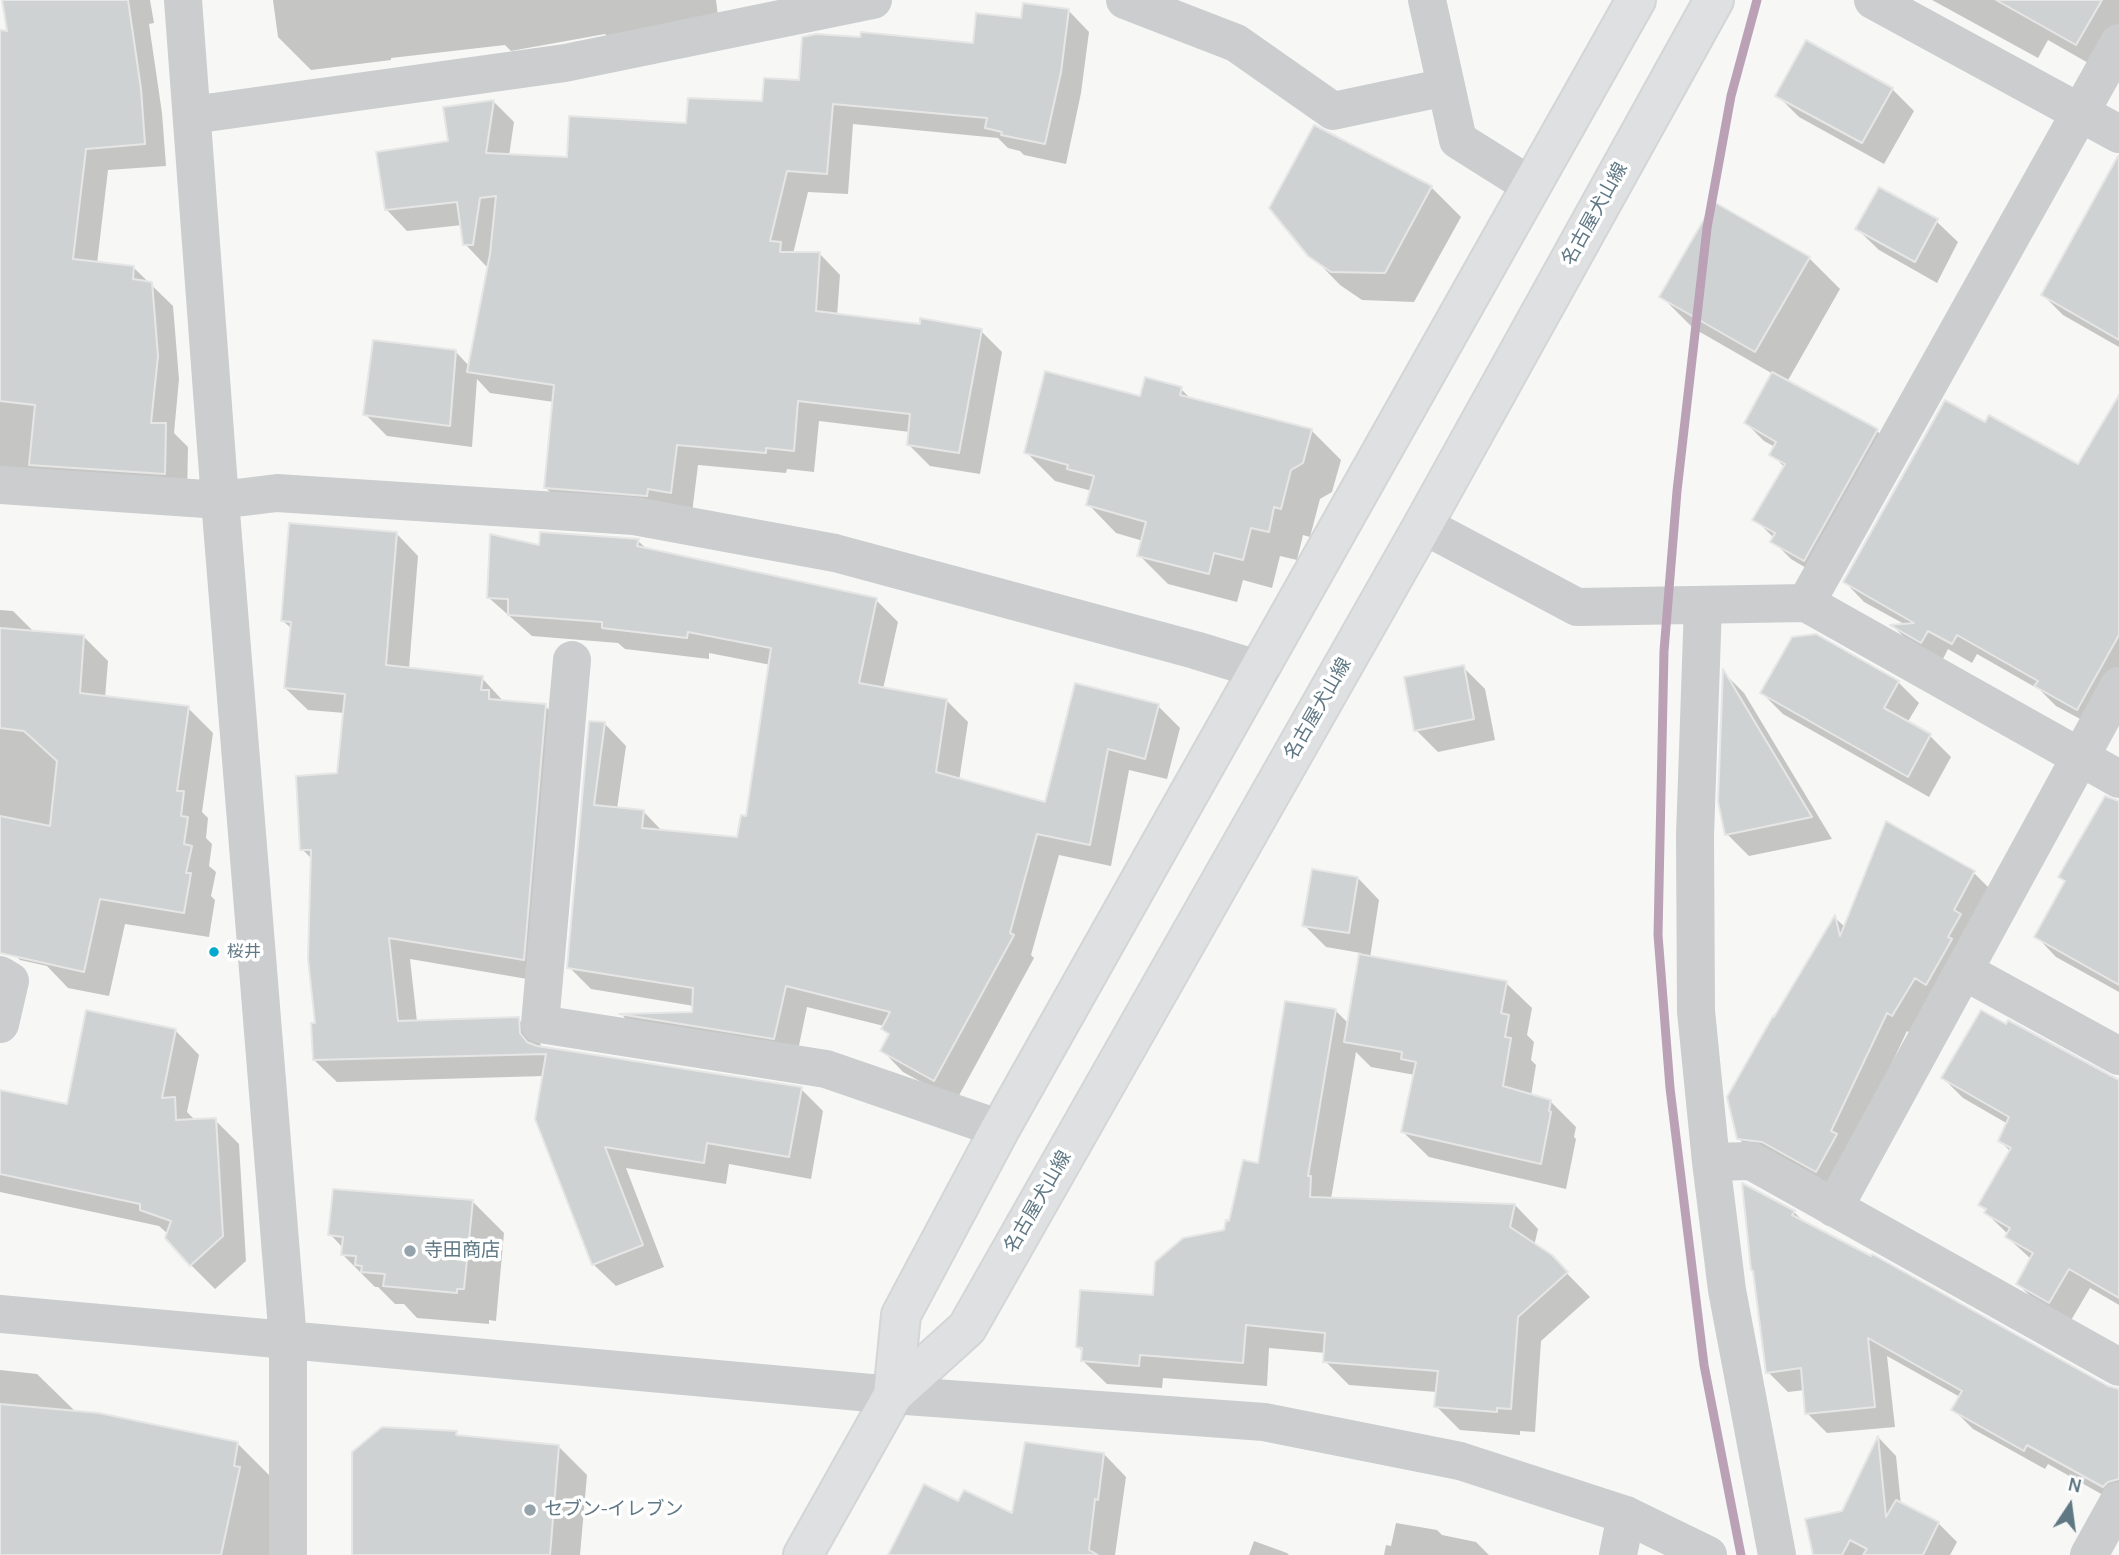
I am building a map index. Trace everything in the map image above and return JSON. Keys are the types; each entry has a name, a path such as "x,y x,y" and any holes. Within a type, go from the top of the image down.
{"main road":[{"name":"名古屋犬山線","path":"893,1395 901,1315 1000,1129 1636,0"},
{"name":"名古屋犬山線","path":"803,1555 893,1395 967,1328 1423,525 1714,0"}],"street":[{"path":"183,0 220,500 288,1340 288,1555"},
{"path":"192,115 565,63 873,0"},
{"path":"1125,0 1236,43 1333,111 1446,87"},
{"path":"1427,0 1458,140 1531,186"},
{"path":"1873,0 2119,134"},
{"path":"1806,603 2119,43"},
{"path":"0,485 220,500 277,493 634,516 835,553 1182,646 1260,670"},
{"path":"1423,525 1577,607 1806,603 2119,779"},
{"path":"1703,605 1695,835 1696,1011 1727,1290 1777,1555"},
{"path":"572,660 540,1024 826,1069 1000,1129"},
{"path":"1834,1208 2119,686"},
{"path":"1964,971 2119,1056"},
{"path":"0,975 10,981 0,1024"},
{"path":"1711,1162 1751,1161 2119,1367"},
{"path":"0,1314 893,1395 1264,1422 1460,1461 1626,1515 1692,1546"},
{"path":"2089,1555 2119,1501"},
{"path":"1618,1555 1626,1515"}],"building":[{"path":"2,0 128,0 141,89 145,144 86,149 73,259 134,266 133,279 152,282 158,356 151,423 166,423 165,474 29,465 35,405 0,401 0,30 7,31"},
{"path":"1996,0 2102,0 2076,45"},
{"path":"1023,3 1069,9 1061,72 1045,144 1001,135 1002,132 985,128 987,118 833,104 827,174 787,171 770,241 781,242 780,252 820,252 816,311 920,324 920,318 982,329 959,453 907,445 910,414 798,401 794,451 766,448 766,453 677,445 671,493 648,489 647,496 544,488 554,385 467,372 490,254 496,196 480,198 473,245 463,245 457,202 385,210 376,152 448,141 443,107 494,100 486,153 567,157 569,116 686,123 688,98 762,101 764,78 799,80 802,37 816,34 860,37 861,32 973,43 976,13 1021,18"},
{"path":"1806,40 1893,88 1862,143 1775,96"},
{"path":"1314,125 1432,186 1385,273 1331,272 1308,256 1269,208"},
{"path":"2119,156 2119,340 2041,295"},
{"path":"1879,187 1938,219 1915,262 1855,229"},
{"path":"1714,202 1810,257 1755,352 1659,297"},
{"path":"373,340 456,350 450,426 363,415"},
{"path":"1045,371 1140,396 1145,377 1182,387 1180,395 1312,429 1303,463 1291,470 1281,509 1274,507 1269,532 1251,528 1243,560 1214,553 1209,574 1137,556 1146,522 1086,505 1094,476 1067,469 1068,465 1024,453"},
{"path":"1772,372 1878,429 1804,561 1770,542 1775,533 1752,520 1785,464 1769,455 1776,442 1744,423"},
{"path":"2119,395 2119,635 2077,710 2034,686 2038,681 1957,635 1952,644 1928,631 1921,643 1890,625 1914,623 1843,582 1945,400 1985,422 1989,415 2078,464"},
{"path":"289,523 397,532 386,665 483,676 481,690 489,690 489,699 546,704 524,960 389,938 398,1021 519,1017 520,1033 527,1042 537,1046 802,1087 789,1157 707,1143 704,1163 605,1147 643,1245 592,1265 535,1119 546,1054 313,1060 311,1023 315,1023 308,959 311,850 300,850 296,776 337,773 345,694 284,688 291,622 281,621"},
{"path":"540,532 639,539 637,546 877,598 859,683 947,699 936,772 1045,802 1075,683 1159,704 1145,759 1108,749 1090,845 1037,834 1010,933 1014,935 934,1081 880,1051 889,1034 881,1029 890,1012 786,986 774,1039 619,1014 692,1012 693,988 567,968 589,721 605,722 594,805 644,810 642,828 737,837 741,815 746,816 771,648 688,632 687,638 602,628 602,622 508,615 508,599 487,598 490,534 539,545"},
{"path":"0,628 84,635 80,693 189,706 177,791 184,791 181,816 188,817 184,844 192,846 186,873 191,873 184,913 100,899 84,972 0,953 0,816 50,826 57,761 24,731 0,728"},
{"path":"1816,634 1899,681 1884,708 1931,734 1908,777 1760,693 1792,637"},
{"path":"1464,665 1474,719 1414,731 1404,677"},
{"path":"1723,669 1812,817 1725,835 1718,802"},
{"path":"2105,796 2119,801 2119,985 2034,937 2065,881 2058,877"},
{"path":"1886,821 1975,871 1954,910 1961,914 1948,937 1952,939 1926,985 1915,978 1892,1016 1887,1013 1831,1131 1837,1134 1816,1172 1762,1142 1737,1139 1727,1097 1835,915 1840,936"},
{"path":"1312,869 1358,877 1349,933 1302,926"},
{"path":"1359,954 1507,981 1501,1013 1509,1015 1505,1037 1511,1038 1503,1086 1551,1100 1541,1164 1401,1132 1416,1062 1401,1059 1402,1052 1344,1042"},
{"path":"1285,1001 1336,1009 1308,1176 1311,1176 1310,1197 1515,1204 1510,1227 1552,1255 1568,1272 1518,1317 1511,1409 1497,1408 1497,1412 1434,1407 1438,1371 1323,1362 1325,1333 1246,1325 1243,1363 1140,1355 1139,1366 1081,1361 1082,1348 1076,1347 1080,1290 1153,1295 1155,1262 1183,1238 1224,1230 1226,1220 1229,1221 1243,1160 1258,1163"},
{"path":"86,1010 176,1029 162,1098 175,1097 176,1120 216,1118 223,1236 190,1266 165,1238 171,1221 140,1210 140,1204 0,1174 0,1090 67,1104"},
{"path":"1981,1010 2006,1024 2008,1020 2119,1080 2119,1298 2069,1269 2049,1303 2016,1284 2033,1253 2005,1237 2010,1228 1984,1213 1986,1209 1978,1205 2011,1148 1998,1141 2009,1117 1941,1078"},
{"path":"1742,1183 1795,1211 1792,1215 1871,1256 1872,1254 2108,1386 2119,1389 2119,1479 2108,1482 2103,1487 2027,1445 2024,1451 1951,1410 1962,1391 1868,1338 1875,1407 1805,1414 1801,1368 1766,1373"},
{"path":"333,1189 473,1200 464,1289 457,1289 457,1293 383,1286 385,1274 361,1272 362,1266 355,1265 356,1256 341,1255 343,1237 328,1235"},
{"path":"0,1404 99,1413 238,1442 234,1466 240,1467 221,1555 0,1555"},
{"path":"382,1427 457,1431 456,1435 559,1445 550,1555 352,1555 352,1452"},
{"path":"1878,1436 1886,1517 1896,1500 1939,1522 1923,1555 1863,1555 1867,1549 1850,1540 1842,1555 1813,1555 1805,1519 1842,1511"},
{"path":"1025,1442 1104,1453 1089,1550 1098,1555 888,1555 924,1484 958,1501 964,1490 1012,1513"}],"transit line":[{"path":"1741,1555 1704,1365 1670,1088 1658,935 1664,651 1677,491 1707,228 1731,96 1757,0"}],"place":[{"name":"桜井","path":"214,952"},
{"name":"寺田商店","path":"410,1251"},
{"name":"セブン-イレブン","path":"530,1510"}]}
